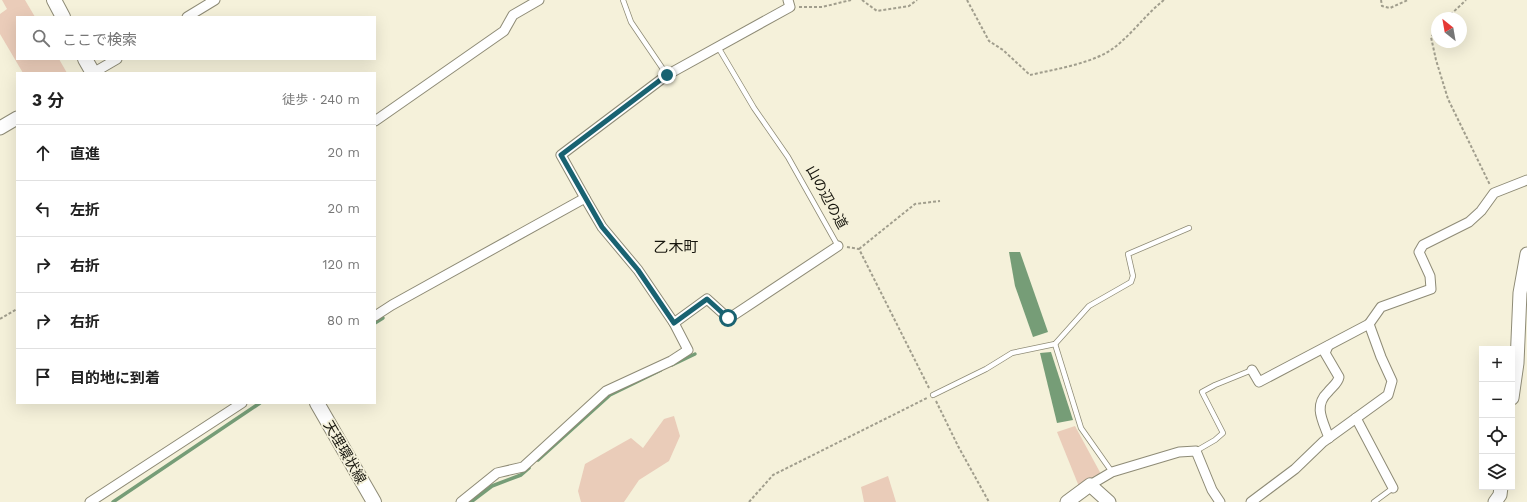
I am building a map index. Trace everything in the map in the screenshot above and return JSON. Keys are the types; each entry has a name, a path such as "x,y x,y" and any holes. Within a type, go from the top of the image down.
{"main road":[{"path":"54,0 62,16"},
{"path":"86,60 92,72"},
{"path":"0,128 16,119"},
{"path":"1514,382 1517,363 1520,293 1527,254"},
{"name":"天理環状線","path":"318,404 374,502"},
{"path":"1067,502 1090,486 1109,502"},
{"path":"1495,502 1501,490"}],"street":[{"path":"189,16 215,0"},
{"path":"376,120 504,31 513,15 538,0"},
{"path":"461,502 497,473 522,467 606,391 671,361 688,350 674,323 638,270 602,227 584,198 561,155 667,75 718,47 789,4"},
{"path":"95,72 115,60"},
{"path":"1252,370 1259,382 1369,324 1381,307 1431,289 1430,276 1418,252 1423,246 1469,222 1481,211 1494,194 1527,180"},
{"path":"376,315 398,301 584,198"},
{"path":"674,323 707,299 728,318 838,246"},
{"path":"1251,502 1295,469 1329,438 1388,395 1392,381 1381,357 1369,324"},
{"path":"1328,346 1325,353 1339,377 1338,382 1323,397 1319,409 1329,438"},
{"path":"90,502 240,404"},
{"path":"1356,418 1393,488"},
{"path":"1090,486 1112,472 1179,452 1196,451 1212,490 1220,502"}],"lane":[{"path":"622,0 631,22 667,75"},
{"name":"山の辺の道","path":"718,47 754,108 788,157 838,246"},
{"path":"933,395 986,369 1012,353 1055,344 1089,306 1131,282 1133,276 1128,254 1189,228"},
{"path":"1055,344 1081,428 1112,472"},
{"path":"1196,451 1215,440 1223,433 1202,392 1252,370"},
{"path":"1374,502 1393,488"}],"path":[{"path":"789,4 822,8 851,0"},
{"path":"862,0 877,11 909,6 917,0"},
{"path":"967,0 989,41 1003,50 1030,76 1097,58 1115,47 1164,0"},
{"path":"1381,0 1382,6 1390,8 1408,0"},
{"path":"1453,12 1466,0"},
{"path":"1434,48 1448,100 1494,194"},
{"path":"940,201 916,204 859,249 958,446 989,502"},
{"name":"山の辺の道","path":"838,246 859,249"},
{"path":"0,319 16,310"},
{"path":"749,502 773,475 933,395"}],"shaded area":[{"path":"2,0 25,0 34,16 16,16 16,60 60,60 66,72 22,72 0,34 0,14 7,9"},
{"path":"1009,252 1020,252 1048,332 1033,337 1015,286"},
{"path":"1051,352 1073,420 1057,423 1040,353"},
{"path":"674,416 680,436 669,461 639,480 624,502 581,502 578,491 585,464 631,438 643,448 664,419"},
{"path":"1075,426 1102,476 1080,489 1057,432"},
{"path":"888,476 896,502 864,502 861,487"}],"waterway":[{"path":"376,322 383,318"},
{"path":"672,365 695,354"},
{"path":"538,460 610,395 661,370"},
{"path":"113,502 259,404"},
{"path":"471,502 492,486 521,475 529,468"}],"district":[{"name":"乙木町","path":"676,247"}],"route":[{"path":"667,75 561,155 584,198 602,227 638,270 674,323 707,299 728,318"}]}
